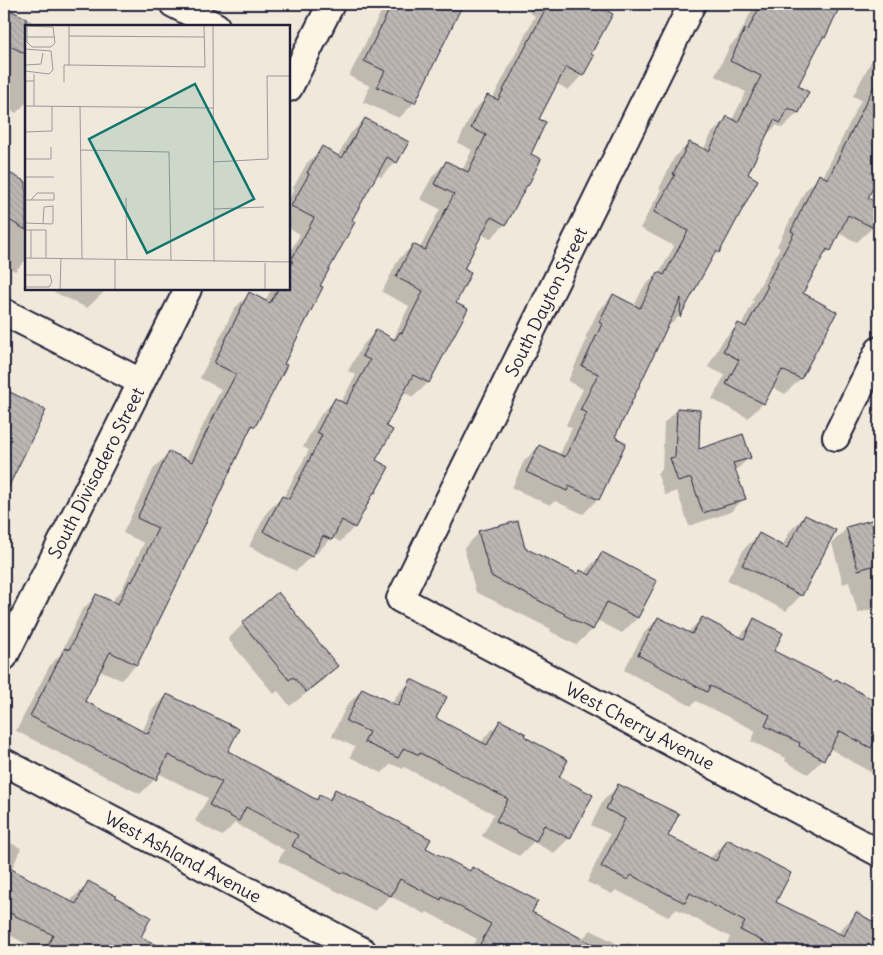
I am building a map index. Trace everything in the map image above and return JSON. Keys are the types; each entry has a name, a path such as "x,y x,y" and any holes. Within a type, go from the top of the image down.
{"street":[{"path":"173,4 214,25"},
{"path":"292,74 330,4"},
{"name":"South Dayton Street","path":"400,599 692,4"},
{"name":"South Divisadero Street","path":"4,657 188,290"},
{"path":"4,312 142,382"},
{"path":"836,437 879,350"},
{"name":"West Cherry Avenue","path":"400,599 879,854"},
{"name":"West Ashland Avenue","path":"4,762 363,951"}],"building":[{"path":"392,4 463,4 415,103 377,87 385,71 364,61"},
{"path":"548,4 594,4 613,14 591,54 594,56 583,76 566,67 539,119 546,122 531,154 541,159 506,225 491,217 464,269 471,273 456,303 468,309 429,383 413,375 386,426 393,430 376,460 389,467 375,493 355,528 342,520 332,540 323,536 312,557 263,531 282,496 289,499 322,435 317,432 335,398 346,404 370,360 362,356 376,329 395,340 400,332 402,333 423,291 396,277 413,244 425,250 454,194 434,184 446,161 468,172 486,135 471,128 487,95 498,100"},
{"path":"761,4 841,4 825,38 823,37 798,86 809,92 799,113 788,108 781,123 774,120 748,174 758,180 719,253 716,251 680,317 681,298 615,437 626,443 599,500 569,486 567,491 526,472 539,445 565,457 587,413 580,410 598,374 582,366 602,324 599,322 613,294 640,308 658,272 664,275 688,231 654,212 675,175 673,174 689,142 709,151 727,116 738,122 761,76 730,61 745,29 748,30"},
{"path":"4,7 26,18 25,54 4,43"},
{"path":"879,76 879,175 868,198 879,204 879,216 874,228 848,215 831,251 827,249 803,293 837,312 801,379 782,370 764,404 726,384 739,360 723,351 738,323 746,327 794,233 791,231 819,174 828,179"},
{"path":"365,118 409,142 397,163 387,157 352,220 355,222 320,286 323,287 284,364 287,365 255,427 252,425 137,665 110,652 85,701 148,734 167,694 239,729 228,751 317,800 319,795 330,800 335,789 431,839 426,848 470,871 472,867 538,901 532,912 605,951 495,951 480,944 491,924 442,897 441,900 400,879 391,896 342,873 292,846 298,835 246,807 239,821 209,805 222,782 168,755 156,780 30,716 65,648 69,650 96,594 118,604 130,580 132,582 158,528 137,518 169,451 192,462 236,374 214,363 249,292 270,303 277,290 290,290 290,267 293,261 291,260 314,218 291,206 309,174 307,173 322,146 342,158"},
{"path":"4,170 25,181 25,229 4,217"},
{"path":"4,389 46,410 4,496"},
{"path":"677,408 700,410 699,449 743,434 751,458 733,463 746,499 703,513 691,478 678,482 670,458 675,457"},
{"path":"805,515 836,530 802,596 742,565 759,533 787,548"},
{"path":"879,518 879,564 858,570 846,527"},
{"path":"518,521 525,548 578,574 580,570 590,575 602,552 657,581 638,618 607,602 593,630 491,576 478,531"},
{"path":"278,592 338,666 306,692 293,677 289,680 242,623"},
{"path":"658,617 692,634 702,617 744,639 754,618 783,633 774,651 834,681 836,679 879,703 879,734 871,748 840,731 824,760 799,746 800,743 765,726 770,715 710,686 707,692 638,655"},
{"path":"411,679 447,697 436,718 487,745 500,720 526,734 525,737 568,760 559,777 593,795 570,839 544,825 536,842 496,821 508,799 420,753 419,755 404,748 398,758 364,742 369,732 346,721 362,688 398,706"},
{"path":"618,784 679,814 668,836 716,861 727,839 791,873 776,902 844,936 856,912 879,925 879,951 782,951 740,930 745,922 690,893 685,903 631,875 628,880 601,867 625,819 606,809"},
{"path":"4,865 76,904 88,881 151,917 141,937 169,951 45,951 53,935 4,910"}]}
